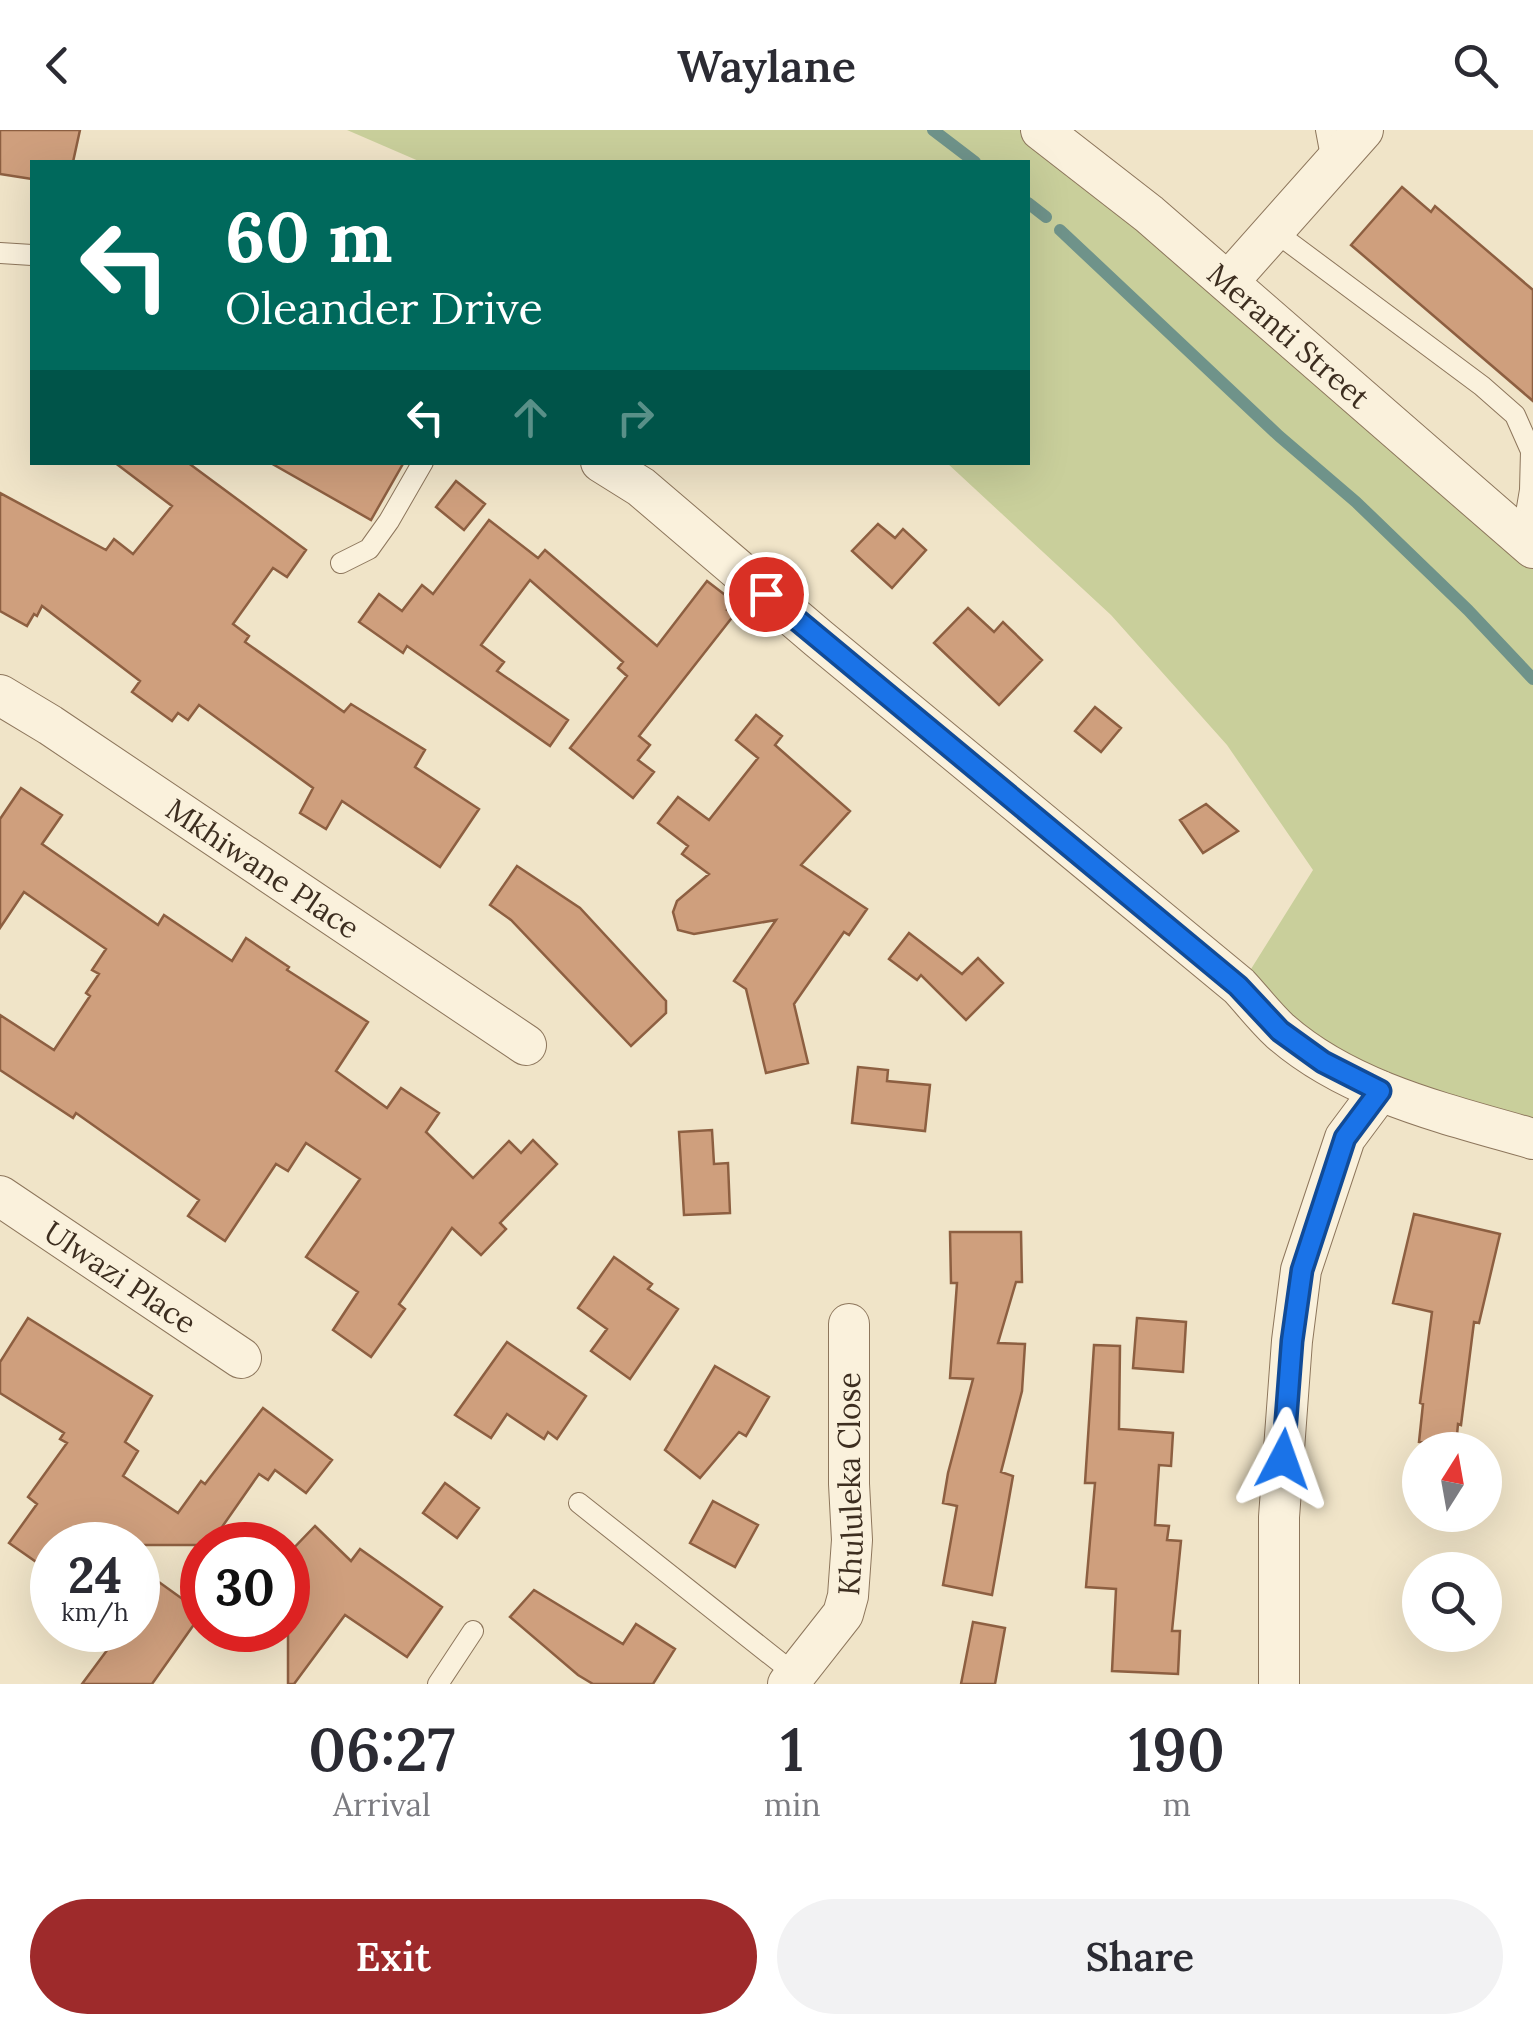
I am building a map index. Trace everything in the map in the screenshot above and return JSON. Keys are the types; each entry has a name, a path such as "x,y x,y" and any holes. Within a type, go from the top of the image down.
{"street":[{"name":"Meranti Street","path":"1041,130 1149,214 1528,542"},
{"path":"1228,282 1274,231 1329,146 1363,130"},
{"path":"606,465 641,487 1224,974 1280,1031 1323,1062 1380,1091 1533,1139"},
{"name":"Mkhiwane Place","path":"0,695 526,1045"},
{"path":"1279,1684 1279,1517 1292,1341 1302,1270 1345,1138 1380,1091"},
{"name":"Ulwazi Place","path":"0,1196 242,1358"},
{"name":"Khululeka Close","path":"792,1679 843,1614 848,1596 852,1540 849,1324"}],"lane":[{"path":"1274,231 1482,386 1514,415 1531,451 1528,542"},
{"path":"0,253 30,255"},
{"path":"341,564 369,549 420,465"},
{"path":"579,1503 792,1679"},
{"path":"438,1684 473,1631"}],"green space":[{"path":"347,130 1044,130 1533,546 1533,1138 1380,1090 1241,985 1313,870 1227,745 1111,615 949,465 1030,465 1030,160 416,160"}],"building":[{"path":"0,130 80,130 73,160 30,160 30,179 0,174"},
{"path":"1402,187 1431,212 1435,206 1533,290 1533,401 1351,245"},
{"path":"118,465 191,465 306,550 287,577 273,568 233,624 249,636 245,642 344,712 351,704 425,750 415,767 479,809 440,867 342,801 326,829 300,813 313,788 199,705 188,720 178,713 172,721 132,692 140,681 42,606 27,626 0,611 0,493 106,550 114,539 133,554 172,506"},
{"path":"274,465 402,465 371,520"},
{"path":"456,481 485,504 464,530 436,507"},
{"path":"489,520 538,558 545,550 657,646 707,581 733,601 727,610 734,615 639,736 650,745 638,760 654,772 633,798 570,748 627,676 618,668 623,662 530,580 481,645 504,662 497,671 568,720 550,746 407,646 403,653 359,622 379,594 402,611 422,585 433,594"},
{"path":"878,524 895,538 903,529 926,550 892,588 852,551"},
{"path":"968,608 994,632 1003,622 1042,660 999,705 934,643"},
{"path":"1095,707 1121,728 1101,752 1075,731"},
{"path":"756,715 782,736 775,745 850,811 801,865 867,909 849,935 844,932 794,1004 808,1063 766,1073 746,989 734,981 776,920 694,934 678,930 673,912 677,901 709,874 682,854 688,846 658,823 678,797 709,820 758,758 736,740"},
{"path":"21,788 62,815 42,844 158,925 164,915 232,961 246,938 289,967 287,970 368,1022 336,1071 387,1108 401,1088 439,1113 426,1132 473,1178 509,1141 521,1153 533,1140 557,1164 500,1223 506,1229 481,1255 452,1228 399,1304 405,1309 371,1357 333,1330 358,1292 306,1257 360,1179 306,1143 288,1171 276,1164 225,1241 188,1216 199,1200 76,1113 73,1118 0,1070 0,1015 54,1050 90,996 86,993 99,974 92,970 106,949 24,892 0,928 0,819"},
{"path":"1206,804 1238,831 1203,853 1180,820"},
{"path":"517,866 580,908 666,1001 666,1013 631,1046 511,920 490,905"},
{"path":"909,933 962,974 978,958 1003,983 966,1020 921,975 917,980 889,959"},
{"path":"858,1067 888,1070 887,1081 930,1085 925,1131 852,1123"},
{"path":"712,1130 714,1164 728,1163 730,1213 684,1215 679,1132"},
{"path":"1414,1214 1500,1234 1479,1323 1474,1322 1457,1432 1420,1432 1432,1312 1393,1303"},
{"path":"950,1232 1021,1232 1022,1282 1016,1282 998,1343 1025,1344 1022,1391 1001,1472 1013,1476 992,1595 943,1585 957,1506 943,1503 973,1379 950,1378 957,1283 951,1283"},
{"path":"614,1257 652,1284 648,1289 678,1309 630,1379 591,1351 607,1329 578,1308"},
{"path":"28,1318 152,1396 125,1442 138,1451 123,1476 178,1513 263,1408 332,1460 306,1493 275,1470 268,1480 259,1474 225,1522 180,1522 180,1545 160,1545 160,1522 30,1522 30,1558 9,1543 37,1504 28,1497 67,1443 60,1439 64,1433 0,1393 0,1362"},
{"path":"1137,1318 1186,1322 1183,1372 1133,1368"},
{"path":"507,1342 586,1396 557,1439 548,1432 544,1439 507,1414 491,1438 455,1415"},
{"path":"1094,1345 1120,1346 1119,1429 1173,1433 1171,1466 1159,1465 1155,1525 1169,1526 1167,1540 1181,1541 1172,1631 1180,1631 1178,1674 1112,1671 1116,1589 1086,1587 1095,1483 1085,1483"},
{"path":"715,1366 769,1397 746,1436 739,1432 700,1478 665,1450"},
{"path":"445,1483 479,1508 457,1538 423,1513"},
{"path":"713,1501 758,1525 735,1567 690,1543"},
{"path":"315,1526 351,1561 360,1549 442,1607 407,1657 345,1615 294,1684 288,1684 288,1652 310,1652 310,1531"},
{"path":"160,1583 180,1597 180,1644 152,1684 82,1684 106,1652 160,1652"},
{"path":"534,1590 623,1644 636,1624 675,1649 653,1684 593,1684 510,1617"},
{"path":"973,1622 1005,1628 995,1684 961,1684"}],"waterway":[{"path":"933,130 972,160"},
{"path":"1030,205 1046,217"},
{"path":"1060,230 1279,436 1356,502 1533,679"}],"route":[{"path":"766,594 1238,986 1280,1031 1323,1062 1380,1091 1345,1138 1302,1270 1283,1459"}]}
